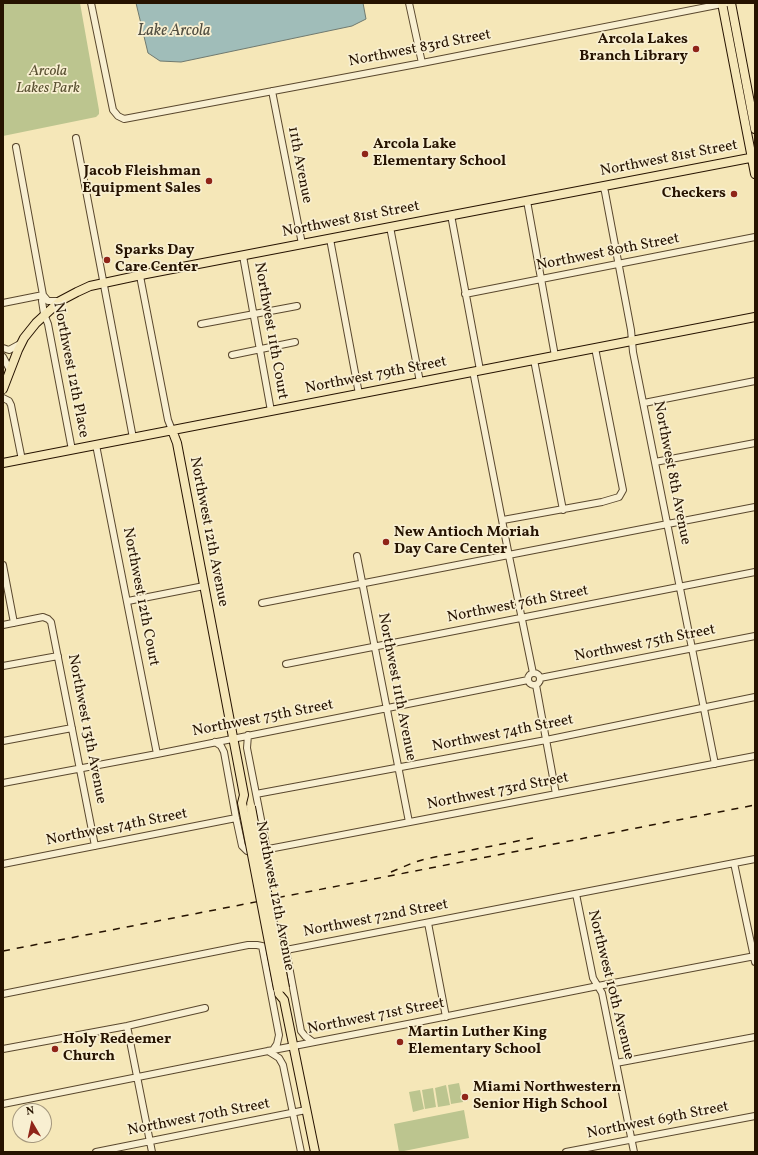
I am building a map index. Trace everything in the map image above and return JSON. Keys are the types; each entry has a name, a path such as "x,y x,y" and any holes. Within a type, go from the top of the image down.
{"main road":[{"path":"726,3 755,129"},
{"path":"726,3 755,174"},
{"name":"Northwest 81st Street","path":"3,389 21,344 44,314 60,301 81,290 103,283 753,157"},
{"name":"Northwest 79th Street","path":"3,463 755,317"},
{"name":"Northwest 12th Avenue","path":"172,430 177,443 244,795 250,802 247,808 281,988 286,993 284,1000 315,1152"}],"street":[{"name":"Northwest 83rd Street","path":"91,3 113,110 118,116 124,119 726,3"},
{"path":"411,3 422,62"},
{"name":"11th Avenue","path":"272,91 302,244"},
{"path":"76,138 133,438"},
{"name":"Northwest 12th Place","path":"16,147 43,295 42,301 44,314 48,324 72,450"},
{"name":"Northwest 8th Avenue","path":"603,186 631,330 633,352 715,764"},
{"path":"527,201 556,356"},
{"path":"451,215 502,520 533,673"},
{"path":"390,227 420,382"},
{"name":"Northwest 80th Street","path":"465,294 755,237"},
{"path":"330,239 359,394"},
{"name":"Northwest 11th Court","path":"243,256 271,411"},
{"name":"Northwest 12th Avenue","path":"140,276 168,420 172,430"},
{"path":"3,304 43,295"},
{"name":"Northwest 12th Place","path":"43,295 48,301 60,301"},
{"path":"201,324 297,306"},
{"path":"232,355 295,342"},
{"path":"3,348 6,350 11,350 21,344"},
{"path":"502,520 602,502 619,497 623,490 595,348"},
{"path":"3,357 10,370"},
{"path":"534,360 563,510"},
{"path":"644,403 755,381"},
{"path":"3,398 9,401 11,405 22,460"},
{"path":"655,462 755,443"},
{"name":"Northwest 12th Court","path":"96,445 157,754"},
{"path":"262,604 755,508"},
{"name":"Northwest 11th Avenue","path":"357,556 409,822"},
{"path":"3,565 14,623 3,625"},
{"name":"Northwest 76th Street","path":"286,664 755,572"},
{"path":"128,601 204,586"},
{"name":"Northwest 13th Avenue","path":"14,623 43,617 48,618 51,622 96,846"},
{"name":"Northwest 75th Street","path":"540,678 755,636"},
{"path":"3,666 58,656"},
{"path":"533,673 538,675 540,678 539,683 536,685 556,794"},
{"path":"533,673 530,675 528,680 531,684 536,685"},
{"name":"Northwest 75th Street","path":"3,783 528,680"},
{"name":"Northwest 74th Street","path":"256,794 546,740 755,698"},
{"path":"3,741 72,728"},
{"name":"Northwest 12th Avenue","path":"248,736 247,748 267,850"},
{"name":"Northwest 12th Avenue","path":"215,742 221,746 224,752 242,846 246,851"},
{"name":"Northwest 73rd Street","path":"246,851 253,852 267,850 755,756"},
{"name":"Northwest 74th Street","path":"3,864 236,818"},
{"name":"Northwest 72nd Street","path":"3,994 248,945 286,950 755,859"},
{"path":"734,863 755,958"},
{"name":"Northwest 10th Avenue","path":"576,894 593,978 602,993 634,1152"},
{"path":"428,923 446,1017"},
{"name":"Northwest 12th Avenue","path":"262,946 279,1035 278,1044 270,1050"},
{"name":"Northwest 12th Avenue","path":"286,950 301,1031 313,1042"},
{"name":"Northwest 71st Street","path":"3,1104 598,986 755,958"},
{"path":"3,1049 128,1026 205,1008"},
{"path":"128,1026 152,1152"},
{"path":"616,1063 755,1037"},
{"path":"270,1050 281,1061 301,1152"},
{"name":"Northwest 70th Street","path":"96,1152 306,1110"},
{"name":"Northwest 69th Street","path":"566,1152 755,1116"}],"green space":[{"name":"Arcola Lakes Park","path":"3,3 80,3 99,110 99,114 96,117 3,136"},
{"path":"459,1083 463,1102 451,1104 448,1085"},
{"path":"446,1085 450,1105 438,1107 435,1088"},
{"path":"433,1088 436,1107 425,1109 422,1090"},
{"path":"420,1090 424,1109 413,1112 409,1092"},
{"path":"464,1110 469,1138 399,1152 394,1124"}],"water":[{"name":"Lake Arcola","path":"136,3 363,3 366,19 352,26 181,62 160,61 148,53"}],"railway":[{"path":"3,951 755,805"},
{"path":"391,872 425,859 533,838"}],"place":[{"name":"Arcola Lakes Branch Library","path":"696,49"},
{"name":"Arcola Lake Elementary School","path":"365,154"},
{"name":"Jacob Fleishman Equipment Sales","path":"209,181"},
{"name":"Checkers","path":"734,194"},
{"name":"Sparks Day Care Center","path":"107,260"},
{"name":"New Antioch Moriah Day Care Center","path":"386,542"},
{"name":"Martin Luther King Elementary School","path":"400,1042"},
{"name":"Holy Redeemer Church","path":"55,1049"},
{"name":"Miami Northwestern Senior High School","path":"465,1097"}]}
